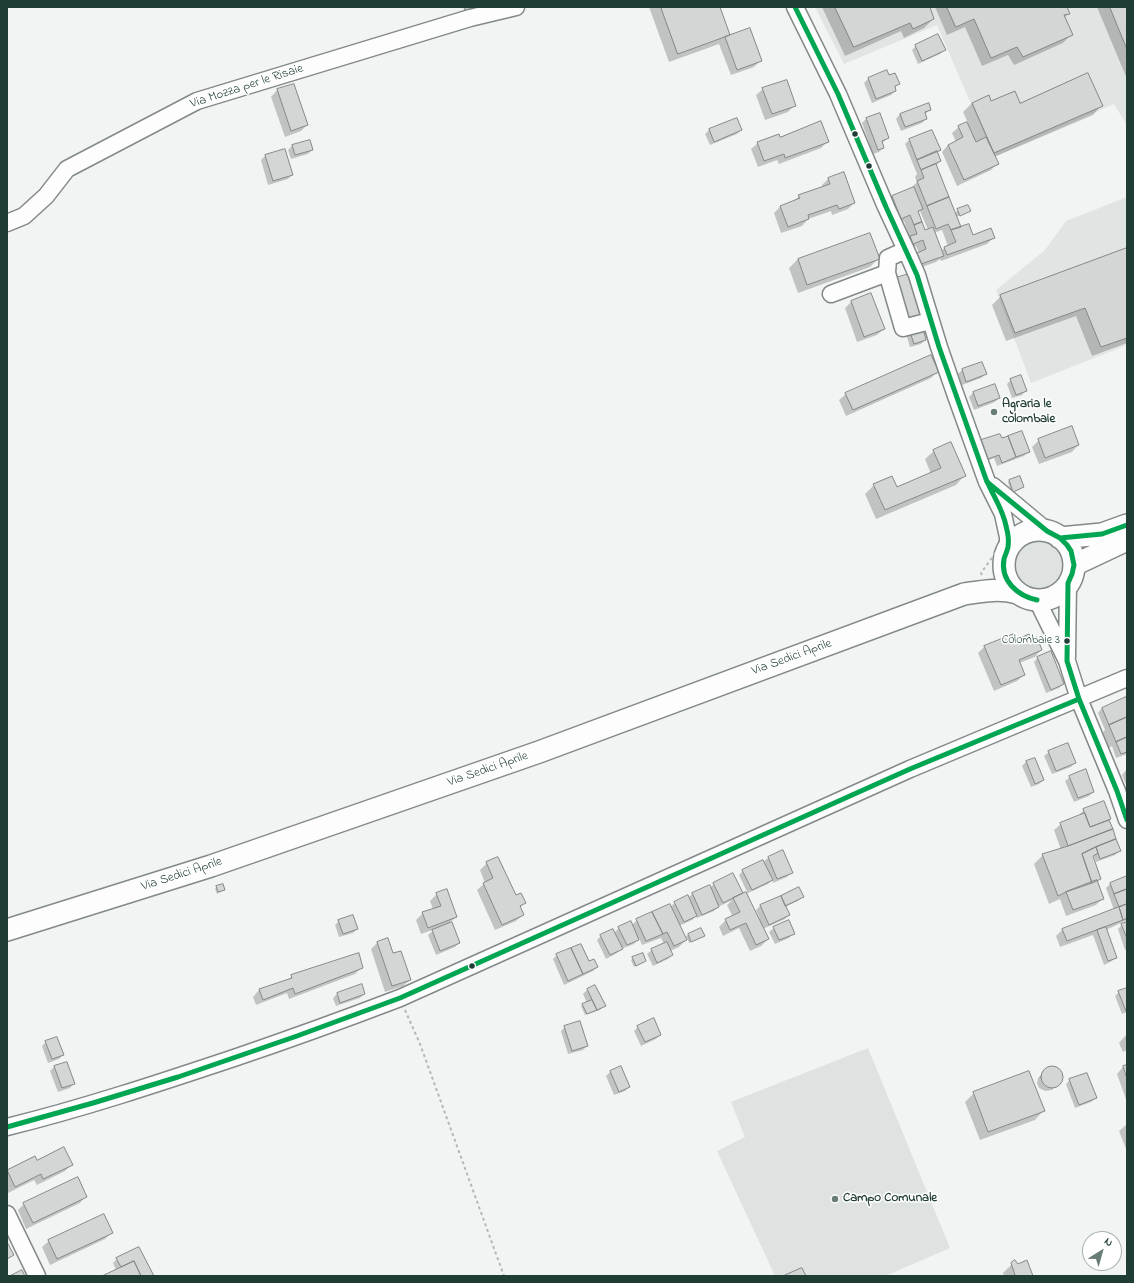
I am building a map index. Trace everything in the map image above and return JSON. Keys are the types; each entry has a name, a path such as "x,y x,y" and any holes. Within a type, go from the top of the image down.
{"main road":[{"path":"1053,535 1102,534 1127,525"},
{"path":"1037,530 1053,535 1067,545 1071,551 1071,574 1064,590 1056,596 1038,600 1005,590 991,590 964,594 985,578 1006,554 1018,537 1025,534 1037,530"},
{"path":"1071,574 1127,540"},
{"path":"1006,554 1004,569 1006,577 1008,582 1018,593"},
{"name":"Via Sedici Aprile","path":"7,930 211,866 539,752 964,594"}],"street":[{"name":"Via Mozza per le Risaie","path":"7,223 24,216 46,196 67,169 197,101 470,18 516,7"},
{"path":"795,7 838,94 886,207 917,275 930,321 956,396 987,482 1003,514 1008,537 1006,554"},
{"path":"906,250 888,258 887,273 903,328 930,321"},
{"path":"831,294 887,273"},
{"path":"987,482 1053,535"},
{"path":"1067,661 1067,624 1071,574"},
{"path":"1038,600 1067,661 1079,699 1127,820"},
{"path":"7,1127 108,1099 328,1026 400,998 910,769 1127,678"},
{"path":"7,1214 37,1276"}],"path":[{"path":"400,998 420,1044 504,1276"}],"shaded area":[{"path":"815,7 1127,7 1127,125 1114,104 994,157 937,25 844,64"},
{"path":"1127,197 1127,345 1031,383 996,290 1045,250 1066,221"},
{"path":"1039,537 1050,539 1059,545 1065,554 1067,565 1065,576 1059,585 1050,591 1039,593 1028,591 1019,585 1013,576 1011,565 1013,554 1019,545 1028,539"},
{"name":"Campo Comunale","path":"868,1048 950,1248 885,1276 775,1276 717,1151 745,1137 731,1102"}],"building":[{"path":"465,7 476,7 477,11 467,14"},
{"path":"661,7 720,7 730,35 678,54"},
{"path":"835,7 930,7 934,19 913,29 910,23 854,47"},
{"path":"947,7 1067,7 1070,14 1064,15 1073,35 1023,57 1017,47 991,58 974,19 956,27"},
{"path":"1110,7 1127,7 1127,49"},
{"path":"750,28 762,61 737,70 725,37"},
{"path":"938,34 946,50 922,61 915,45"},
{"path":"887,70 889,75 895,73 900,84 895,86 896,91 876,99 868,78"},
{"path":"1088,73 1103,106 994,153 972,103 989,95 991,101 1015,91 1020,103"},
{"path":"787,80 796,106 772,114 762,88"},
{"path":"294,84 308,125 291,131 277,89"},
{"path":"929,103 931,110 925,112 927,119 905,127 900,114"},
{"path":"880,113 889,138 882,141 884,148 878,150 866,118"},
{"path":"737,118 742,130 714,142 709,129"},
{"path":"821,121 829,142 785,158 784,154 764,161 757,142 779,134 780,137"},
{"path":"967,122 976,142 986,137 999,164 964,180 948,145 963,137 958,126"},
{"path":"932,130 941,150 917,160 909,139"},
{"path":"310,140 313,150 295,155 292,145"},
{"path":"285,149 293,175 273,181 265,155"},
{"path":"937,151 941,161 921,170 917,160"},
{"path":"936,164 949,197 927,206 917,181 924,178 921,170"},
{"path":"844,172 855,203 839,209 837,205 808,215 809,219 788,227 780,206 800,198 798,195 830,184 828,178"},
{"path":"914,187 923,209 918,211 922,222 914,225 910,215 901,219 892,196"},
{"path":"949,197 961,227 951,230 948,224 936,229 927,206"},
{"path":"968,205 971,211 960,216 957,209"},
{"path":"922,222 925,230 933,227 944,256 921,264 917,253 926,249 923,240 913,244 910,236 917,234 914,225"},
{"path":"969,224 973,235 991,228 995,238 947,255 944,247 956,242 951,230"},
{"path":"870,233 880,259 807,285 798,259"},
{"path":"1127,248 1127,338 1101,347 1085,308 1015,333 1000,295"},
{"path":"913,273 925,317 907,322 895,278"},
{"path":"871,293 885,329 864,337 851,301"},
{"path":"923,328 926,340 914,344 910,332"},
{"path":"931,355 939,372 853,410 845,393"},
{"path":"982,362 987,374 966,382 962,369"},
{"path":"1021,375 1027,391 1016,395 1010,379"},
{"path":"995,384 1000,398 978,406 973,392"},
{"path":"1072,426 1079,445 1045,458 1038,439"},
{"path":"1022,431 1030,452 1016,457 1008,436"},
{"path":"1000,434 1002,438 1008,436 1016,457 1002,463 999,455 988,459 981,440"},
{"path":"951,442 966,476 885,510 873,484 892,476 897,487 941,468 933,450"},
{"path":"1020,476 1024,487 1013,492 1009,480"},
{"path":"1014,634 1016,640 1029,634 1031,639 1037,637 1042,650 1019,660 1025,675 1001,685 984,646"},
{"path":"1051,651 1064,684 1051,690 1037,657"},
{"path":"1126,697 1127,717 1109,725 1102,708"},
{"path":"1127,717 1127,737 1116,742 1109,725"},
{"path":"1127,737 1127,752 1121,754 1116,742"},
{"path":"1068,743 1076,763 1056,771 1048,751"},
{"path":"1035,758 1044,780 1035,784 1026,761"},
{"path":"1086,769 1094,792 1078,798 1069,776"},
{"path":"1104,801 1111,819 1090,827 1083,809"},
{"path":"1085,813 1090,827 1109,820 1113,829 1068,846 1060,823"},
{"path":"1113,829 1116,839 1082,854 1092,883 1058,896 1042,854"},
{"path":"1116,839 1121,851 1100,859 1096,847"},
{"path":"1096,847 1098,853 1093,856 1101,879 1092,883 1082,854"},
{"path":"783,850 793,873 777,879 768,857"},
{"path":"498,857 516,895 521,893 526,903 520,906 524,915 502,925 483,883 493,878 486,862"},
{"path":"763,860 773,880 752,890 742,870"},
{"path":"733,873 743,893 723,903 713,883"},
{"path":"1127,876 1127,889 1114,894 1110,883"},
{"path":"1097,880 1104,899 1073,910 1066,892"},
{"path":"223,884 225,890 218,892 216,886"},
{"path":"710,885 719,907 702,915 692,893"},
{"path":"799,887 804,897 785,906 781,896"},
{"path":"447,889 457,917 428,928 422,912 441,906 436,893"},
{"path":"1127,889 1127,904 1119,907 1114,894"},
{"path":"746,892 769,939 756,945 746,923 730,930 725,919 740,912 733,898"},
{"path":"688,895 697,916 684,922 674,902"},
{"path":"781,896 790,915 769,925 760,905"},
{"path":"670,904 687,940 674,946 667,932 663,934 652,912"},
{"path":"1127,904 1127,918 1123,920 1119,907"},
{"path":"1119,907 1123,920 1067,941 1062,929"},
{"path":"652,912 663,934 646,941 636,919"},
{"path":"353,915 358,929 343,934 338,920"},
{"path":"789,920 795,934 779,940 773,927"},
{"path":"631,921 639,940 627,945 618,927"},
{"path":"452,922 460,943 440,951 432,930"},
{"path":"1127,922 1127,935 1126,936 1121,924"},
{"path":"1106,927 1117,958 1108,961 1097,930"},
{"path":"701,928 705,936 691,942 688,934"},
{"path":"613,929 623,949 610,955 600,935"},
{"path":"388,938 393,953 401,951 411,980 392,986 377,942"},
{"path":"667,942 673,955 657,963 651,949"},
{"path":"581,944 589,961 594,959 598,967 583,974 571,948"},
{"path":"571,948 583,974 568,981 556,954"},
{"path":"359,953 363,968 295,994 293,988 263,1000 259,989 292,978 291,975"},
{"path":"643,953 646,961 636,966 632,957"},
{"path":"362,984 365,994 340,1003 337,993"},
{"path":"595,985 606,1006 597,1010 587,989"},
{"path":"1127,988 1127,1011 1126,1011 1118,991"},
{"path":"592,1000 597,1010 587,1014 582,1004"},
{"path":"654,1018 661,1035 645,1042 637,1026"},
{"path":"580,1021 588,1046 572,1051 564,1026"},
{"path":"57,1037 64,1055 52,1059 45,1041"},
{"path":"67,1062 75,1084 62,1088 54,1066"},
{"path":"1127,1065 1127,1079 1123,1066"},
{"path":"621,1066 630,1087 619,1092 610,1071"},
{"path":"1052,1066 1060,1069 1063,1077 1060,1085 1052,1088 1044,1085 1041,1077 1044,1069"},
{"path":"1029,1071 1045,1111 988,1132 973,1092"},
{"path":"1087,1073 1097,1098 1079,1105 1069,1079"},
{"path":"64,1147 73,1165 43,1179 41,1174 15,1187 7,1170 35,1156 37,1160"},
{"path":"78,1177 87,1197 33,1223 23,1203"},
{"path":"104,1214 113,1233 57,1259 48,1240"},
{"path":"7,1242 14,1255 7,1259"},
{"path":"139,1247 154,1276 141,1276 134,1261 121,1267 116,1258"},
{"path":"1015,1260 1018,1264 1027,1260 1033,1276 1013,1276 1015,1275 1011,1263"},
{"path":"134,1261 141,1276 102,1276 121,1267"},
{"path":"802,1268 806,1276 783,1276"},
{"path":"22,1270 25,1276 10,1276"}],"transit line":[{"path":"795,7 838,94 886,207 917,275 939,347 987,482 1047,531 1060,538 1071,551 1074,565 1068,583 1067,661 1079,699 1117,791 1127,820"},
{"path":"987,481 1005,520 1008,540 1003,567 1005,574 1008,581 1017,591 1037,600"},
{"path":"1060,538 1102,534 1127,525"},
{"path":"7,1127 178,1077 297,1036 400,998 910,769 1079,699"}],"place":[{"name":"Agraria le colombaie","path":"994,412"},
{"name":"Colombaie 3","path":"1067,641"},
{"name":"Campo Comunale","path":"835,1199"}]}
